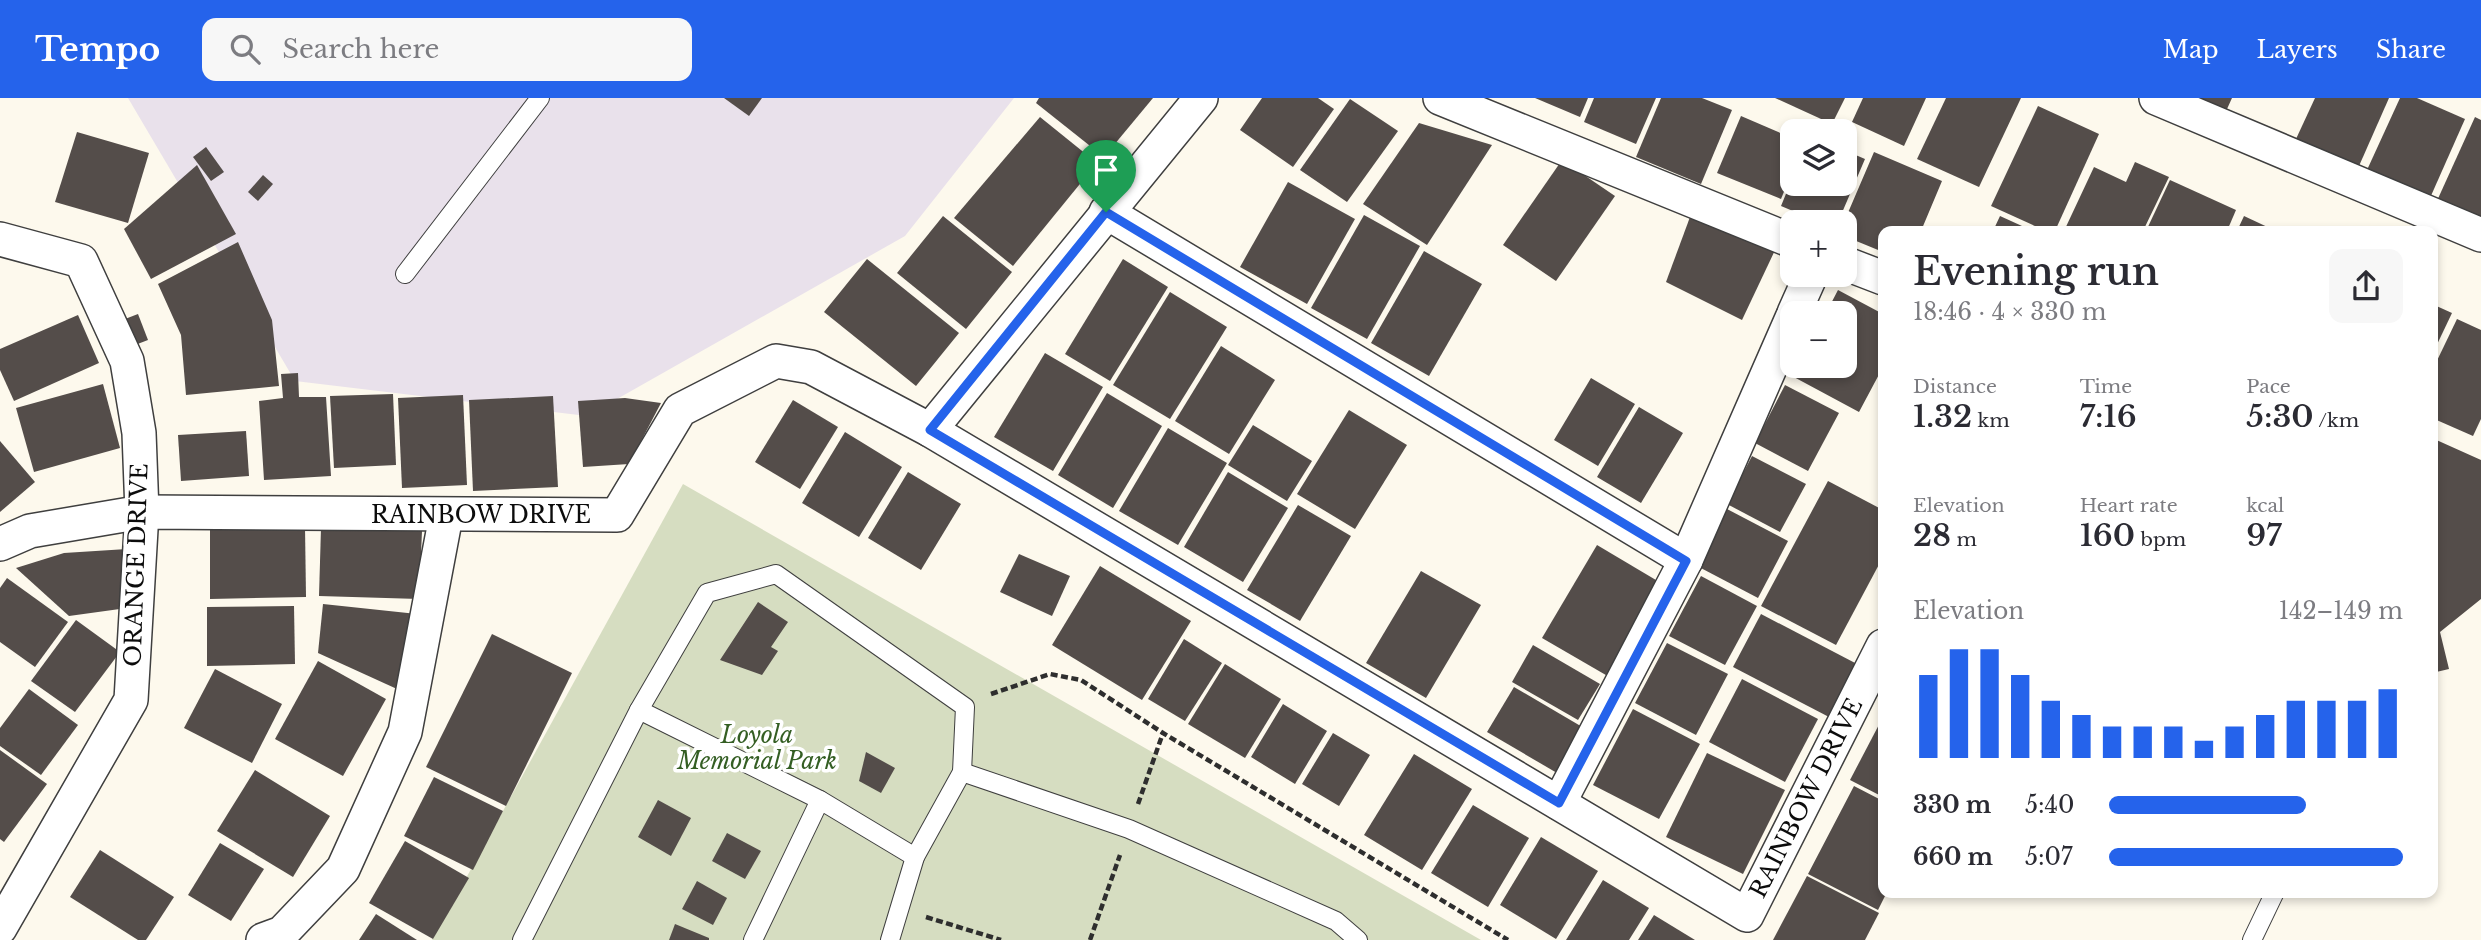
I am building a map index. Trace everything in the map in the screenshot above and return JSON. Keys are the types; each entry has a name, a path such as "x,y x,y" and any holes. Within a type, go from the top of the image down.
{"street":[{"path":"930,430 1201,98"},
{"path":"1440,98 1780,236"},
{"path":"2156,98 2481,235"},
{"path":"1106,212 1686,561"},
{"name":"ORANGE DRIVE","path":"0,239 81,261 127,361 139,433 142,512 131,700 0,928"},
{"path":"1857,268 1878,276"},
{"path":"1559,803 1686,561 1780,345"},
{"name":"RAINBOW DRIVE","path":"0,544 30,531 142,512 617,515 680,410 776,361 811,367 930,430 1747,915 1878,656"},
{"path":"262,940 282,933 343,869 405,732 446,516"}],"lane":[{"path":"405,275 540,98"},
{"path":"522,940 639,710 707,593 776,574 965,707 961,772 915,858 890,940"},
{"path":"639,710 820,800 915,858"},
{"path":"961,772 1129,829 1336,920 1358,940"},
{"path":"753,940 820,800"},
{"path":"2252,940 2273,898"}],"path":[{"path":"965,707 1007,687 1050,674 1082,680 1163,733 1508,940"},
{"path":"898,908 1001,940"}],"shaded area":[{"path":"128,98 1014,98 905,236 587,416 295,381"}],"green space":[{"name":"Loyola Memorial Park","path":"683,484 1481,940 432,940"}],"building":[{"path":"724,98 762,98 749,116"},
{"path":"1039,98 1153,98 1104,157 1036,103"},
{"path":"1262,98 1318,98 1334,109 1293,167 1240,130"},
{"path":"1535,98 1588,98 1580,117"},
{"path":"1594,98 1656,98 1636,144 1584,122"},
{"path":"1661,98 1702,98 1732,110 1701,184 1636,157"},
{"path":"1775,98 1845,98 1834,119 1821,119"},
{"path":"1863,98 1926,98 1904,146 1857,124 1857,119 1853,119"},
{"path":"1946,98 2021,98 1979,187 1917,159"},
{"path":"2172,98 2232,98 2222,120"},
{"path":"2315,98 2389,98 2359,166 2296,139"},
{"path":"2400,98 2417,98 2465,119 2430,198 2367,170"},
{"path":"1350,99 1398,131 1347,202 1300,170"},
{"path":"2038,106 2099,134 2057,226 2035,226 1991,206"},
{"path":"1741,116 1780,133 1781,199 1717,173"},
{"path":"1040,117 1097,163 1013,266 954,218"},
{"path":"2475,117 2481,120 2481,223 2436,203"},
{"path":"1419,123 1492,145 1427,245 1363,204"},
{"path":"77,132 149,153 128,223 55,202"},
{"path":"206,147 224,172 211,181 193,157"},
{"path":"1874,152 1942,181 1923,226 1878,226 1878,250 1857,241 1857,210 1849,210"},
{"path":"1857,156 1865,159 1857,178"},
{"path":"1562,160 1615,196 1556,281 1503,245"},
{"path":"2135,162 2169,177 2145,226 2066,226 2094,167 2126,182"},
{"path":"197,165 236,234 151,279 124,229"},
{"path":"263,175 273,184 258,201 248,192"},
{"path":"2170,180 2236,210 2229,226 2148,226"},
{"path":"1288,182 1355,219 1307,304 1240,267"},
{"path":"1785,196 1849,196 1843,210 1790,210 1781,206"},
{"path":"1364,215 1420,246 1367,339 1311,308"},
{"path":"943,216 1012,272 966,329 897,273"},
{"path":"2000,216 2022,226 1995,226"},
{"path":"2244,216 2265,226 2239,226"},
{"path":"1690,217 1777,246 1742,320 1666,282"},
{"path":"238,242 272,320 279,386 186,395 181,335 158,284"},
{"path":"1424,251 1482,284 1429,376 1371,343"},
{"path":"867,259 959,333 916,386 824,312"},
{"path":"1123,259 1168,287 1110,381 1065,354"},
{"path":"1838,290 1878,311 1878,376 1859,412 1796,378 1857,378 1857,301 1832,301"},
{"path":"1170,292 1227,327 1170,419 1113,385"},
{"path":"2438,307 2452,313 2438,342"},
{"path":"138,314 148,340 135,345 125,319"},
{"path":"78,315 99,363 14,401 0,370 0,349"},
{"path":"2457,319 2481,330 2481,419 2473,436 2438,421 2438,359"},
{"path":"1221,346 1275,380 1229,454 1175,421"},
{"path":"1045,353 1103,387 1053,471 994,437"},
{"path":"298,373 299,397 326,397 331,476 264,480 259,401 283,398 281,374"},
{"path":"1591,378 1635,404 1598,466 1554,440"},
{"path":"103,384 120,448 34,472 16,408"},
{"path":"1785,385 1839,413 1808,471 1755,443"},
{"path":"1107,393 1162,426 1113,508 1058,475"},
{"path":"393,394 396,465 334,468 330,396"},
{"path":"463,395 467,485 402,488 398,398"},
{"path":"553,396 558,487 473,491 469,400"},
{"path":"625,398 661,403 629,464 583,467 578,401"},
{"path":"793,400 838,427 800,489 755,462"},
{"path":"1639,407 1683,433 1641,503 1597,477"},
{"path":"1349,410 1407,445 1355,529 1297,494"},
{"path":"1253,425 1312,461 1287,501 1228,465"},
{"path":"1168,428 1227,463 1178,545 1119,511"},
{"path":"246,431 249,476 181,481 178,435"},
{"path":"845,432 902,467 859,537 802,503"},
{"path":"0,441 35,482 0,512"},
{"path":"2438,441 2481,460 2481,599 2440,632 2449,669 2438,672"},
{"path":"1752,456 1806,484 1780,532 1727,504"},
{"path":"908,472 961,504 921,570 868,538"},
{"path":"1228,472 1288,508 1243,582 1184,547"},
{"path":"1828,481 1878,507 1878,566 1836,645 1761,606"},
{"path":"1298,505 1351,536 1300,621 1247,590"},
{"path":"1727,509 1788,541 1758,598 1697,566"},
{"path":"305,527 306,597 210,599 210,528"},
{"path":"321,528 422,531 419,599 319,596"},
{"path":"1597,545 1666,586 1611,678 1542,638"},
{"path":"127,549 127,608 69,616 16,568 64,553"},
{"path":"1019,554 1070,576 1052,616 1000,592"},
{"path":"1100,566 1191,621 1142,700 1052,645"},
{"path":"1421,571 1481,605 1426,698 1366,663"},
{"path":"1701,576 1757,606 1725,665 1669,636"},
{"path":"7,578 68,622 35,667 0,642 0,588"},
{"path":"758,602 788,622 771,647 778,651 762,675 720,660"},
{"path":"323,604 417,614 397,689 318,653"},
{"path":"294,606 295,664 207,666 207,607"},
{"path":"1761,614 1857,664 1829,717 1733,667"},
{"path":"76,620 120,652 75,712 31,681"},
{"path":"492,634 572,673 506,806 426,767"},
{"path":"1184,639 1222,663 1185,721 1148,699"},
{"path":"1667,643 1728,674 1696,735 1635,703"},
{"path":"1533,645 1600,684 1578,720 1512,682"},
{"path":"318,661 386,699 343,776 275,739"},
{"path":"1225,664 1281,699 1245,758 1188,724"},
{"path":"215,669 282,704 252,763 184,728"},
{"path":"1742,679 1818,719 1785,782 1709,742"},
{"path":"1514,687 1584,728 1557,773 1487,732"},
{"path":"29,689 78,725 41,775 0,746 0,728"},
{"path":"1283,704 1327,731 1295,784 1251,757"},
{"path":"1633,709 1700,744 1659,819 1593,785"},
{"path":"1878,727 1878,794 1850,780"},
{"path":"1333,733 1370,755 1339,806 1302,784"},
{"path":"0,750 47,784 4,842 0,839"},
{"path":"866,752 895,768 881,793 859,781"},
{"path":"1707,753 1785,790 1743,874 1666,837"},
{"path":"1414,754 1472,789 1422,870 1364,835"},
{"path":"255,770 330,816 293,877 217,831"},
{"path":"434,777 503,811 473,870 404,836"},
{"path":"1854,786 1878,798 1878,898 1884,898 1878,910 1808,874"},
{"path":"658,800 691,818 671,856 638,837"},
{"path":"1473,805 1529,838 1488,907 1431,873"},
{"path":"727,833 761,851 745,879 712,861"},
{"path":"1541,837 1598,871 1556,939 1500,905"},
{"path":"405,841 469,878 433,939 369,903"},
{"path":"220,843 264,869 231,921 188,895"},
{"path":"100,850 174,897 146,940 138,940 70,897"},
{"path":"1807,876 1879,913 1865,940 1773,940"},
{"path":"1603,880 1649,908 1629,940 1566,940"},
{"path":"697,881 727,898 713,925 682,909"},
{"path":"376,914 417,940 359,940"},
{"path":"1654,915 1695,940 1638,940"},
{"path":"675,924 709,938 709,940 669,940"}],"route":[{"path":"1106,212 1686,561 1559,803 930,430 1106,212"}]}
